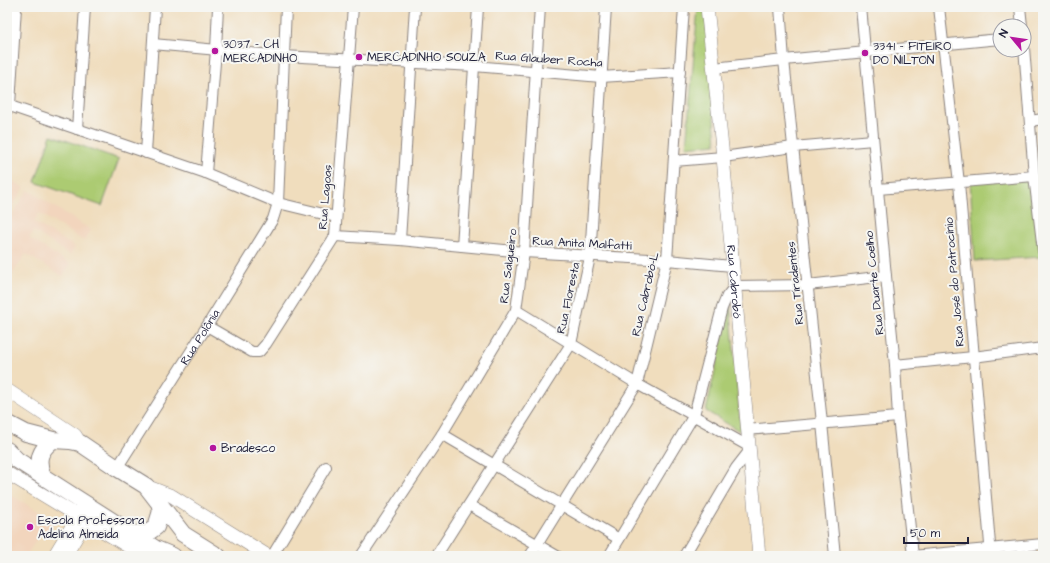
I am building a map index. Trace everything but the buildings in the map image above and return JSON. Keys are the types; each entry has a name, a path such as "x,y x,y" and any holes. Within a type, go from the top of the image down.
{"main road":[{"path":"7,423 26,434 53,440 80,443 116,468 146,486 184,534 218,556"},
{"path":"42,475 39,462 40,454 53,440"},
{"path":"7,450 18,460 42,475 87,512 134,534 155,554 173,556"},
{"path":"134,534 149,532 156,527 161,510 159,502"}],"street":[{"path":"16,7 8,107 77,129 206,174 278,203 336,217"},
{"path":"77,129 85,7"},
{"path":"146,154 155,7"},
{"path":"206,174 218,7"},
{"name":"Rua Polônia","path":"116,468 266,233 273,219 278,203 286,7"},
{"name":"Rua Lagoas","path":"207,326 255,353 262,350 335,236 353,7"},
{"path":"400,240 415,7"},
{"path":"462,246 478,7"},
{"name":"Rua Salgueiro","path":"361,556 442,434 516,310 524,252 540,7"},
{"name":"Rua Floresta","path":"436,556 571,344 590,257 606,7"},
{"name":"Rua Cabrobó-L","path":"530,556 636,384 667,260 684,7"},
{"name":"Rua Cabrobó","path":"707,7 723,157 759,556"},
{"name":"Rua Tiradentes","path":"780,7 784,60 835,556"},
{"name":"Rua Duarte Coelho","path":"861,7 895,365 898,417 913,556"},
{"name":"Rua José do Patrocínio","path":"939,7 959,183 991,553"},
{"path":"1020,7 1021,18"},
{"path":"714,68 992,40"},
{"name":"Rua Glauber Rocha","path":"153,44 283,56 474,66 601,77 680,72"},
{"path":"1025,58 1034,176 1043,251"},
{"path":"1030,121 1043,119"},
{"path":"674,161 723,157 793,147 873,140"},
{"path":"878,189 1034,176"},
{"name":"Rua Anita Malfatti","path":"335,236 400,240 590,257 667,260 732,266"},
{"path":"609,556 694,415 722,308 734,286 808,285 886,276"},
{"path":"516,310 636,384 694,415 750,448 736,468 684,556"},
{"path":"895,365 1043,348"},
{"path":"7,390 75,435 80,443"},
{"path":"747,430 898,417"},
{"path":"442,434 619,539"},
{"path":"272,556 326,467"},
{"path":"7,473 87,512 155,554"},
{"path":"146,486 172,496 268,556"},
{"path":"469,505 557,556"},
{"path":"54,556 87,512"},
{"path":"65,556 87,512"},
{"path":"913,556 991,553 1043,544"}],"shaded area":[{"path":"9,178 24,188 7,214 7,180"},
{"path":"28,190 91,230 84,241 39,213 34,222 75,247 70,255 34,231 29,238 70,264 63,276 26,254 7,282 7,223"},
{"name":"Escola Professora Adelina Almeida","path":"7,493 55,521 48,535 41,532 26,556 7,556"}],"green space":[{"path":"698,7 705,7 716,144 686,147"},
{"path":"51,135 119,159 102,206 35,182"},
{"path":"1037,176 1041,257 975,261 970,180"},
{"path":"730,303 741,432 706,411"}],"place":[{"name":"3037 - CH MERCADINHO","path":"215,51"},
{"name":"3341 - FITEIRO DO NILTON","path":"865,53"},
{"name":"MERCADINHO SOUZA","path":"359,57"},
{"name":"Bradesco","path":"213,448"},
{"name":"Escola Professora Adelina Almeida","path":"30,527"}]}
